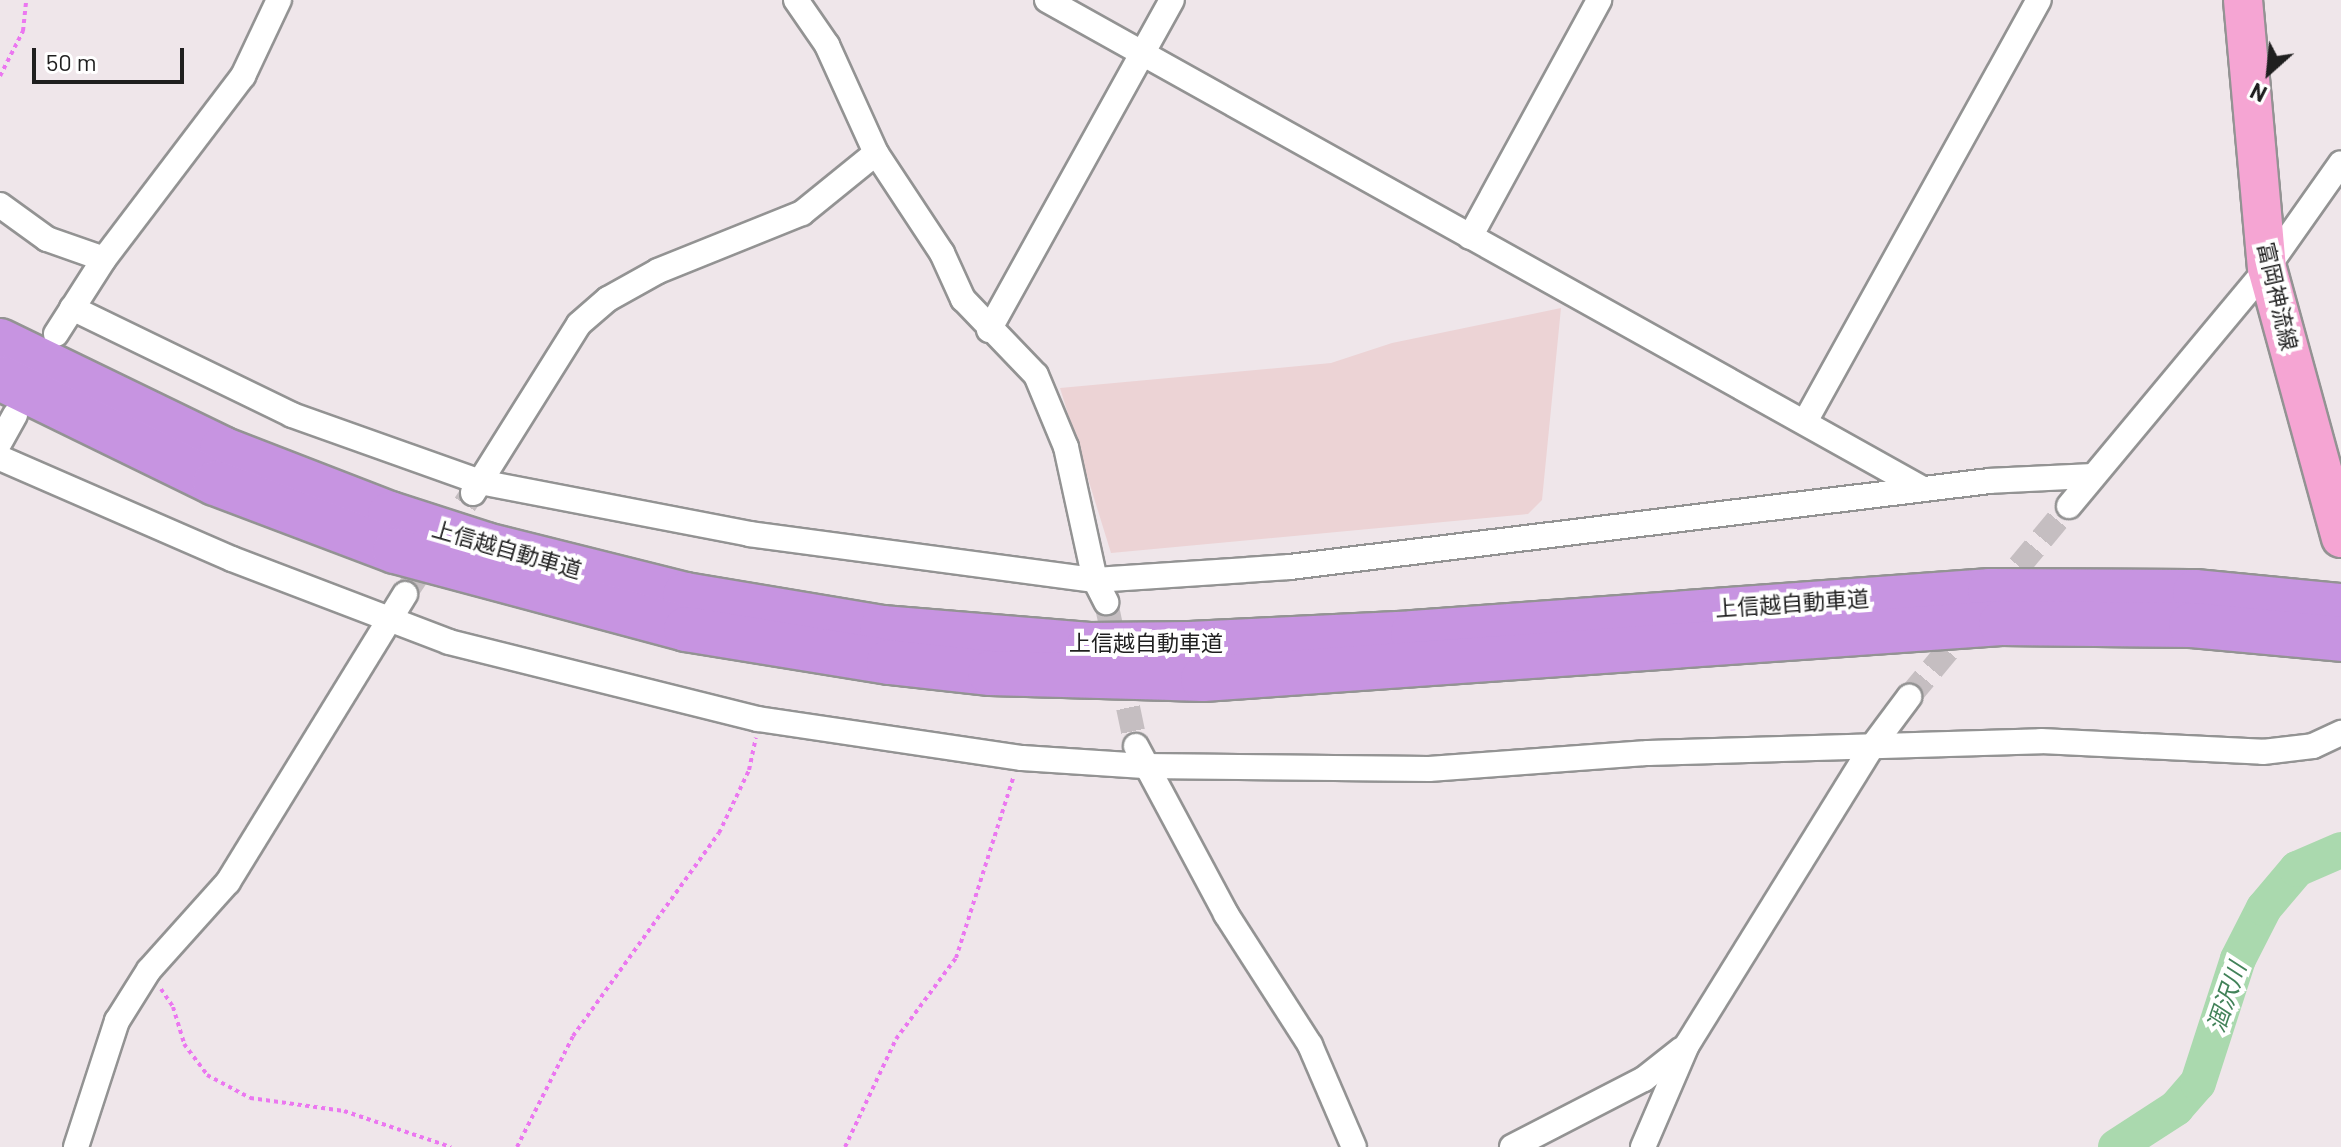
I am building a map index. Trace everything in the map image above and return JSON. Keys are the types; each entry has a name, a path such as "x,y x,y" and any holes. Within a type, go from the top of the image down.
{"highway":[{"name":"上信越自動車道","path":"0,341 222,449 390,514 600,576 762,610 882,628 1089,645 1190,644 1413,633 1975,591 2093,589 2288,616 2341,639"},
{"name":"上信越自動車道","path":"7,397 215,483 408,555 686,629 889,662 990,673 1203,679 1421,667 1901,626 2288,616 2341,606"}],"main road":[{"name":"富岡神流線","path":"2243,0 2267,268 2341,538"}],"street":[{"path":"56,334 104,259 243,76 279,0"},
{"path":"796,0 827,45 876,153 942,253 963,299 989,330 1014,348 1036,375 1066,447 1100,591"},
{"path":"1047,0 1470,237 1806,420 1923,489"},
{"path":"989,330 1172,0"},
{"path":"1470,237 1599,0"},
{"path":"1806,420 2039,0"},
{"path":"476,488 579,324 608,299 658,271 802,213 876,153"},
{"path":"2069,506 2267,268 2336,192 2341,163"},
{"path":"0,205 47,239 104,259"},
{"path":"72,308 292,415 476,488 1100,591 1923,489 2092,476"},
{"path":"0,442 7,397"},
{"path":"0,458 387,621 477,650 758,719 1022,758 1140,756 1429,769 1648,753 2041,741 2263,752 2313,746 2341,733"},
{"path":"76,1147 117,1021 149,970 228,882 405,594"},
{"path":"1643,1147 1687,1045 1871,748 1909,697"},
{"path":"1140,756 1226,914 1310,1045 1354,1147"},
{"path":"1512,1147 1644,1079 1687,1045"}],"path":[{"path":"0,76 23,31 26,0"},
{"path":"517,1147 573,1036 719,833 755,756 758,719"},
{"path":"845,1147 896,1039 956,958 1022,758"},
{"path":"149,970 173,1007 184,1044 207,1075 250,1098 344,1111 451,1147"}],"shaded area":[{"path":"1561,308 1542,500 1528,514 1111,553 1060,388 1331,363 1392,343"}],"waterway":[{"name":"涸沢川","path":"2116,1147 2176,1108 2198,1083 2238,959 2264,908 2297,869 2341,850"}],"tunnel":[{"path":"405,594 471,495"},
{"path":"1996,594 2069,506"},
{"path":"1106,602 1136,746"},
{"path":"1909,697 1969,625"}]}
